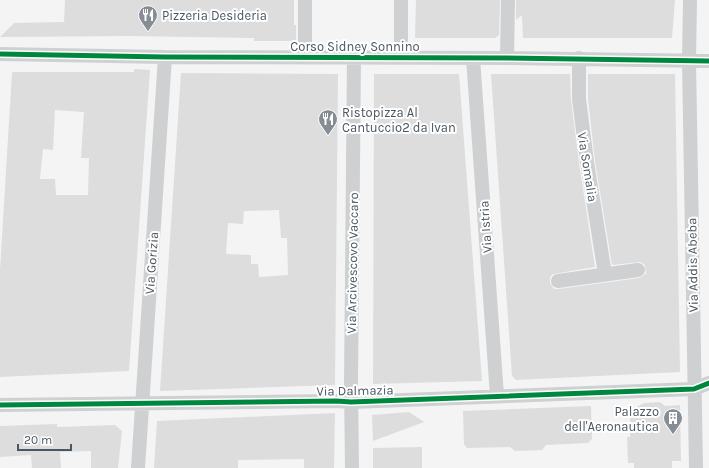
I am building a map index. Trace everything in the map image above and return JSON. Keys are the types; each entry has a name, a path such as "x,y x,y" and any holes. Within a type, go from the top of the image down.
{"street":[{"path":"304,57 305,0"},
{"path":"401,0 401,58"},
{"path":"507,58 508,0"},
{"name":"Via Addis Abeba","path":"690,0 689,61 696,468"},
{"name":"Corso Sidney Sonnino","path":"0,54 165,58 578,58 709,61"},
{"name":"Via Arcivescovo Vaccaro","path":"352,468 351,402 354,57"},
{"name":"Via Gorizia","path":"138,468 165,58"},
{"name":"Via Istria","path":"473,58 497,396"},
{"name":"Via Somalia","path":"578,58 579,99 587,162 606,274"},
{"path":"558,281 638,270"},
{"name":"Via Dalmazia","path":"0,405 351,402 694,389 709,383"}],"building":[{"path":"65,0 294,0 294,25 296,25 296,41 254,41 254,38 130,36 0,37 14,23 64,22"},
{"path":"416,0 500,0 499,35 495,38 415,38"},
{"path":"516,0 675,0 672,38 523,38 522,15 516,20"},
{"path":"134,69 150,70 129,371 0,377 0,270 12,72 134,72","holes":["55,110 84,112 81,158 89,158 88,195 56,195 55,179 40,179 43,149 53,150"]},
{"path":"181,73 338,74 335,385 160,391","holes":["279,210 281,238 287,238 288,275 259,277 258,264 251,264 251,255 226,254 228,223 243,224 244,211"]},
{"path":"374,74 459,74 482,381 373,384"},
{"path":"491,74 570,74 571,100 579,163 595,267 553,274 550,277 550,283 554,289 559,289 639,278 646,273 645,265 641,262 612,265 595,161 588,98 588,74 675,74 680,372 516,380 512,376"},
{"name":"Palazzo dell'Aeronautica","path":"660,402 665,406 680,405 681,461 672,461 672,468 634,468 634,463 628,463 627,437 630,437 630,408 637,407 644,403"},
{"path":"591,406 592,439 588,443 546,445 542,450 515,451 510,447 467,448 464,444 463,411"},
{"path":"409,412 424,422 373,441 372,415"},
{"path":"335,413 334,468 304,468 304,459 238,460 238,468 154,468 157,421"},
{"path":"57,424 57,427 115,425 122,431 118,468 91,468 91,451 60,452 61,468 32,468 31,455 0,457 0,426"},
{"path":"422,447 422,468 373,468 373,448"}],"cycle path":[{"path":"0,54 165,57 507,58 709,61"},
{"path":"0,405 351,402 694,389 709,383"}],"place":[{"name":"Pizzeria Desideria","path":"148,32"},
{"name":"Ristopizza Al Cantuccio2 da Ivan","path":"328,136"},
{"name":"Palazzo dell'Aeronautica","path":"673,435"}]}
